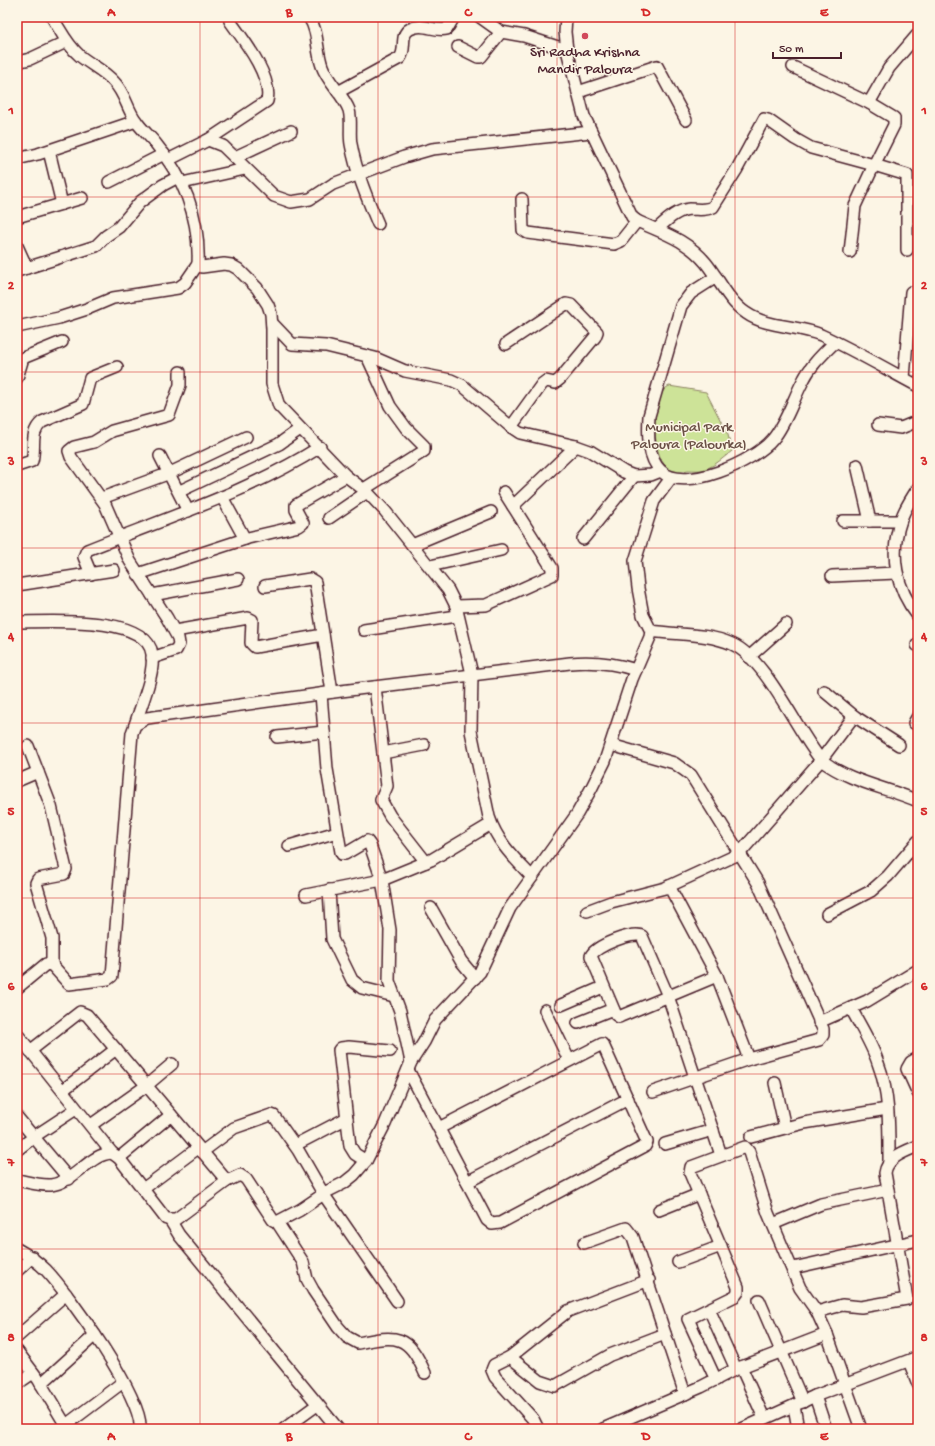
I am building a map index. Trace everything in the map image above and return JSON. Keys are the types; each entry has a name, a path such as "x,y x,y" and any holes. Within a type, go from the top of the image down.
{"street":[{"path":"17,327 59,318 87,309 113,298 178,288 185,283 198,264 197,229 193,211 180,180 166,157 136,121 125,96 114,80 80,55 66,42 52,17"},
{"path":"309,17 317,32 322,66 346,103 350,113 351,142 358,174 378,224"},
{"path":"338,92 400,58 403,49 404,34 408,30 425,26 447,29 454,17"},
{"path":"480,17 501,32 524,36 567,50"},
{"path":"566,17 565,32 567,50 578,92 591,132 628,211 637,221 678,239 688,247 706,263 735,303 754,317 802,329 835,342 918,386"},
{"path":"109,182 208,140 263,105 268,96 257,60 230,21"},
{"path":"458,47 481,57 501,32"},
{"path":"869,103 889,68 918,34"},
{"path":"17,62 30,59 66,42"},
{"path":"578,92 657,66 686,120"},
{"path":"792,67 869,103 892,116 895,121 855,206 850,252"},
{"path":"657,229 673,215 681,212 708,209 713,207 737,169 764,119 768,120 811,148 874,165 918,180"},
{"path":"17,159 49,151 136,121"},
{"path":"235,157 291,130"},
{"path":"208,140 223,146 274,196 291,202 310,199 333,184 358,174 404,157 442,147 591,132"},
{"path":"49,151 62,204"},
{"path":"17,246 22,269 96,246 106,236 120,227 140,202 163,185 180,180 245,169"},
{"path":"907,175 907,250"},
{"path":"17,217 82,198"},
{"path":"522,199 523,230 528,233 614,244 621,241 637,221"},
{"path":"198,264 202,267 224,264 238,269 263,296 268,305 272,323 272,384 279,406 300,429 320,447 346,476 366,491 430,566 448,590 456,611 472,674 471,731 491,824 502,844 532,877"},
{"path":"716,277 691,293 681,306 654,397 648,431 653,455 661,471 671,478 691,477 725,470 764,448 773,440 780,430 810,370 820,356 835,342"},
{"path":"904,378 911,292"},
{"path":"506,344 566,304 571,305 597,332 595,337 560,379 555,383 546,381 542,384 510,427"},
{"path":"272,323 292,344 326,346 367,356 406,371 442,377 456,382 470,391 510,427 527,435 576,446 590,451 624,472 634,476 651,475 661,471"},
{"path":"17,378 23,358 62,342"},
{"path":"329,518 421,454 424,449 424,446 406,428 390,406 367,356"},
{"path":"17,466 32,462 33,437 38,425 83,404 90,378 117,367"},
{"path":"152,658 176,650 179,644 175,631 163,610 138,574 102,498 71,457 69,451 74,447 94,442 112,431 168,415 180,385 180,372"},
{"path":"878,425 906,428 918,421"},
{"path":"180,491 279,444 300,429"},
{"path":"102,498 170,473 246,437"},
{"path":"513,506 576,446"},
{"path":"91,574 84,557 87,550 222,497 285,469 320,447"},
{"path":"160,456 180,491 188,511"},
{"path":"857,465 870,521"},
{"path":"138,574 245,539 301,525 302,520 296,510 296,505 346,476"},
{"path":"583,539 634,476"},
{"path":"277,1222 344,1183 354,1175 366,1161 377,1142 410,1066 439,1015 475,978 489,956 510,908 577,814 605,761 636,670 645,652 651,631 643,615 636,576 635,561 654,502 671,478"},
{"path":"918,488 900,521 895,557 896,573 912,607 918,616"},
{"path":"364,630 486,605 552,575 552,568 504,492"},
{"path":"222,497 245,539"},
{"path":"412,545 491,512"},
{"path":"843,521 900,521"},
{"path":"430,566 501,550"},
{"path":"17,585 114,570"},
{"path":"832,576 896,573"},
{"path":"152,595 238,579"},
{"path":"265,586 313,579 316,585 323,635 327,693 324,732 327,775 342,854 365,842 369,842 382,880 390,930 389,982 400,1011 410,1066 439,1128 487,1220 492,1224 500,1222 647,1144 628,1098 603,1045 600,1044 439,1128"},
{"path":"175,631 248,618 252,620 251,643 256,647 323,635"},
{"path":"17,622 73,622 113,626 139,635 146,640 151,649 152,658 150,676 132,733 112,976 108,978 69,984 52,965 52,938 36,883 38,879 64,874 66,869 51,806 28,746"},
{"path":"748,657 786,624"},
{"path":"651,631 720,640 733,644 748,657 768,679 821,760 850,778 918,801"},
{"path":"135,725 147,718 472,674 587,662 622,666 636,670"},
{"path":"375,687 387,786 380,800 390,816 426,862"},
{"path":"824,691 854,716 899,745"},
{"path":"587,911 611,902 669,886 739,854 821,760 854,716"},
{"path":"277,737 324,732"},
{"path":"383,753 424,745"},
{"path":"611,745 674,763 691,775 758,883 819,1022 823,1035 819,1040 749,1058 653,1092"},
{"path":"17,781 38,772"},
{"path":"306,895 382,880 426,862 491,824"},
{"path":"289,846 338,832"},
{"path":"827,914 871,892 888,876 918,840"},
{"path":"669,886 717,976 749,1058"},
{"path":"329,890 332,939 352,980 362,988 394,996"},
{"path":"431,908 461,961 475,978"},
{"path":"717,976 668,996 619,1017 617,1017 591,958 592,953 611,942 640,934 643,938 668,996 722,1155"},
{"path":"17,988 43,966 52,965"},
{"path":"819,1022 867,1001 917,974"},
{"path":"562,1005 603,987"},
{"path":"817,1312 842,1305 861,1307 912,1298 897,1244 885,1173 889,1163 887,1109 884,1084 878,1061 851,1008"},
{"path":"578,1023 613,1009"},
{"path":"544,1010 569,1060"},
{"path":"30,1051 80,1012 87,1015 227,1181"},
{"path":"17,1034 63,1090 76,1109 116,1155 164,1217 170,1220 179,1235 337,1429"},
{"path":"366,1161 352,1151 339,1050 344,1047 390,1050"},
{"path":"63,1090 116,1050"},
{"path":"918,1058 910,1062 907,1069 918,1093"},
{"path":"91,1125 146,1086 172,1064"},
{"path":"775,1083 785,1128"},
{"path":"467,1182 628,1098"},
{"path":"17,1150 35,1136 76,1109"},
{"path":"751,1136 785,1128 887,1109"},
{"path":"17,1180 50,1185 69,1179 101,1155 116,1155 171,1115"},
{"path":"143,1189 234,1128 271,1115 277,1119 295,1145 324,1195 397,1301"},
{"path":"17,1117 35,1136 69,1179"},
{"path":"295,1145 347,1118"},
{"path":"665,1144 713,1130"},
{"path":"889,1163 900,1154 918,1146"},
{"path":"716,1380 688,1320 690,1317 735,1296 738,1292 690,1169 691,1167 742,1147 747,1148 773,1224 793,1268 800,1288 817,1312 827,1334 861,1429"},
{"path":"170,1220 181,1215 227,1181 240,1176 246,1179 273,1220 277,1222 303,1262 309,1284 338,1327 347,1337 358,1343 385,1337 404,1342 412,1347 425,1373"},
{"path":"773,1224 821,1204 888,1190"},
{"path":"659,1210 699,1194"},
{"path":"584,1243 626,1228 633,1237 649,1280 685,1394"},
{"path":"793,1268 918,1240"},
{"path":"678,1262 721,1246"},
{"path":"17,1249 32,1257 46,1271 66,1294 95,1335 123,1382 139,1418 140,1429"},
{"path":"17,1271 32,1257"},
{"path":"538,1429 533,1419 495,1377 492,1370 496,1363 510,1357 568,1311 649,1280"},
{"path":"17,1337 66,1294"},
{"path":"759,1300 782,1350 798,1404 798,1429"},
{"path":"709,1309 764,1418"},
{"path":"510,1357 540,1381 555,1386 610,1355 665,1334"},
{"path":"603,1429 615,1427 739,1368 782,1350 827,1334"},
{"path":"41,1384 95,1335"},
{"path":"17,1351 41,1384 67,1427 123,1382"},
{"path":"742,1429 815,1396 913,1359 918,1384"},
{"path":"17,1384 33,1372"},
{"path":"815,1396 826,1429"},
{"path":"284,1429 317,1405"}],"green space":[{"name":"Municipal Park Paloura (Palourka)","path":"669,386 706,392 728,435 732,451 717,463 706,469 673,471 665,466 660,456 656,444 655,415 662,392"}],"place":[{"name":"Sri Radha Krishna Mandir Paloura","path":"585,36"}]}
